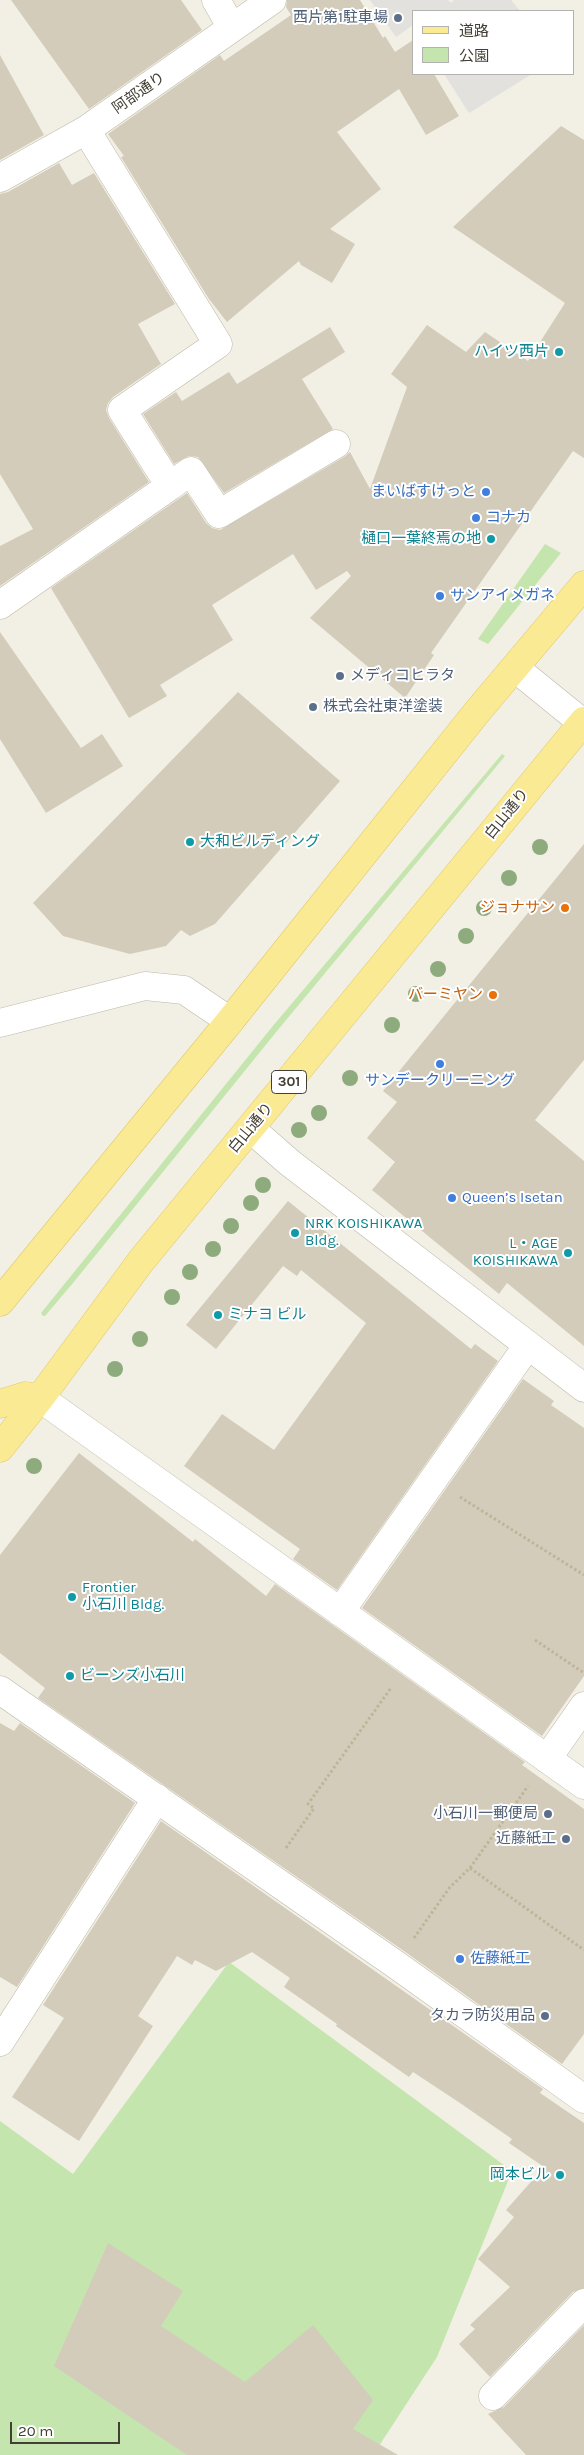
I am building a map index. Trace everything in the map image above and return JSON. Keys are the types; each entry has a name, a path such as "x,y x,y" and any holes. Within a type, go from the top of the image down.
{"main road":[{"path":"0,1302 584,585"},
{"name":"白山通り","path":"0,1448 40,1398 141,1261 583,722"},
{"path":"0,1404 10,1399 25,1396 40,1398"}],"street":[{"path":"216,0 232,28"},
{"name":"阿部通り","path":"0,178 86,130 272,0"},
{"path":"86,130 218,344 122,410 170,486"},
{"path":"0,604 191,471 219,514 336,444"},
{"path":"515,668 583,722"},
{"path":"0,1023 145,986 184,990 230,1021"},
{"path":"251,1129 290,1164 584,1388"},
{"path":"340,1612 528,1345"},
{"path":"40,1398 584,1785"},
{"path":"0,1690 267,1874 584,2099"},
{"path":"547,1759 584,1706"},
{"path":"0,2042 157,1798"},
{"path":"493,2396 584,2302"}],"path":[{"path":"432,1480 584,1575"},
{"path":"535,1640 584,1673"},
{"path":"267,1874 314,1808 308,1804 410,1661"},
{"path":"395,1964 450,1887 470,1868 547,1759"},
{"path":"470,1868 584,1950"}],"green space":[{"path":"545,544 561,553 488,644 478,639"},
{"path":"502,754 505,756 277,1031 73,1283 43,1316 41,1313 272,1027"},
{"path":"229,1962 512,2171 437,2357 373,2455 0,2455 0,2121 73,2174"}],"shaded area":[{"name":"西片第1駐車場","path":"370,0 448,0 451,3 454,0 511,0 519,10 412,10 412,26 396,37"},
{"path":"445,75 530,75 469,113"}],"building":[{"path":"11,0 181,0 202,30 89,109"},
{"path":"287,0 360,0 383,38 385,36 395,52 412,41 412,75 435,75 459,116 426,135 399,89 337,132 381,189 330,229 355,244 332,283 301,265 299,261 227,322 209,299 121,157 124,156 108,134 220,55 224,61 291,15 286,7"},
{"path":"0,55 44,135 0,160"},
{"path":"561,126 584,140 584,458 573,451 431,653 434,655 405,698 310,618 351,576 347,571 316,590 293,554 212,605 233,640 160,685 167,696 129,718 51,588 187,493 206,523 212,528 220,530 350,452 370,489 407,387 391,374 427,325 466,352 485,332 528,361 565,303 453,227"},
{"path":"59,163 72,185 94,173 175,304 138,324 161,364 113,397 108,403 106,410 109,418 149,482 0,586 0,546 33,529 0,474 0,194 8,192"},
{"path":"330,327 345,352 302,379 333,429 224,493 198,457 189,456 174,464 143,414 176,392 182,401 229,372 237,384"},
{"path":"0,632 81,748 102,734 123,766 46,813 0,739"},
{"name":"大和ビルディング","path":"238,692 340,781 215,924 190,936 181,930 166,946 130,954 63,936 33,903"},
{"path":"584,844 584,1060 535,1120 584,1161 584,1346 507,1283 499,1294 372,1190 395,1162 367,1138 397,1102 383,1091"},
{"path":"288,1201 471,1349 475,1344 498,1361 337,1590 293,1559 300,1549 184,1466 222,1414 274,1450 366,1323 301,1270 297,1276 283,1266 216,1349 186,1325"},
{"path":"523,1379 554,1401 551,1405 584,1428 584,1676 542,1736 362,1608"},
{"path":"79,1453 193,1542 195,1539 266,1596 275,1584 525,1762 522,1765 584,1809 584,2034 562,2064 404,1951 38,1698 45,1688 0,1653 0,1555"},
{"path":"0,1723 14,1731 20,1723 135,1803 17,1987 0,1977"},
{"path":"161,1821 543,2089 540,2093 584,2123 584,2288 573,2292 490,2377 459,2344 475,2329 470,2325 510,2287 478,2259 514,2217 506,2210 544,2167 509,2143 512,2139 460,2103 413,2072 409,2077 336,2026 337,2024 284,1987 290,1978 252,1952 216,1971 195,1960 192,1965 177,1956 138,2016 153,2026 79,2141 12,2097 64,2018 43,2005"},
{"path":"108,2243 183,2291 161,2326 245,2382 313,2325 373,2400 353,2429 398,2455 187,2455 54,2366"},
{"path":"584,2325 584,2455 526,2455 488,2414 504,2407"}],"place":[{"name":"西片第1駐車場","path":"398,18"},
{"name":"ハイツ西片","path":"559,352"},
{"name":"まいばすけっと","path":"486,492"},
{"name":"コナカ","path":"476,518"},
{"name":"樋口一葉終焉の地","path":"491,539"},
{"name":"サンアイメガネ","path":"440,596"},
{"name":"メディコヒラタ","path":"340,676"},
{"name":"株式会社東洋塗装","path":"313,707"},
{"name":"大和ビルディング","path":"190,842"},
{"name":"ジョナサン","path":"565,908"},
{"name":"バーミヤン","path":"493,995"},
{"name":"サンデークリーニング","path":"440,1064"},
{"name":"Queen’s Isetan","path":"452,1198"},
{"name":"NRK KOISHIKAWA Bldg.","path":"295,1233"},
{"name":"L・AGE KOISHIKAWA","path":"568,1253"},
{"name":"ミナヨ ビル","path":"218,1315"},
{"name":"Frontier 小石川 Bldg.","path":"72,1597"},
{"name":"ビーンズ小石川","path":"70,1676"},
{"name":"小石川一郵便局","path":"548,1814"},
{"name":"近藤紙工","path":"566,1839"},
{"name":"佐藤紙工","path":"460,1959"},
{"name":"タカラ防災用品","path":"545,2016"},
{"name":"岡本ビル","path":"560,2175"}]}
